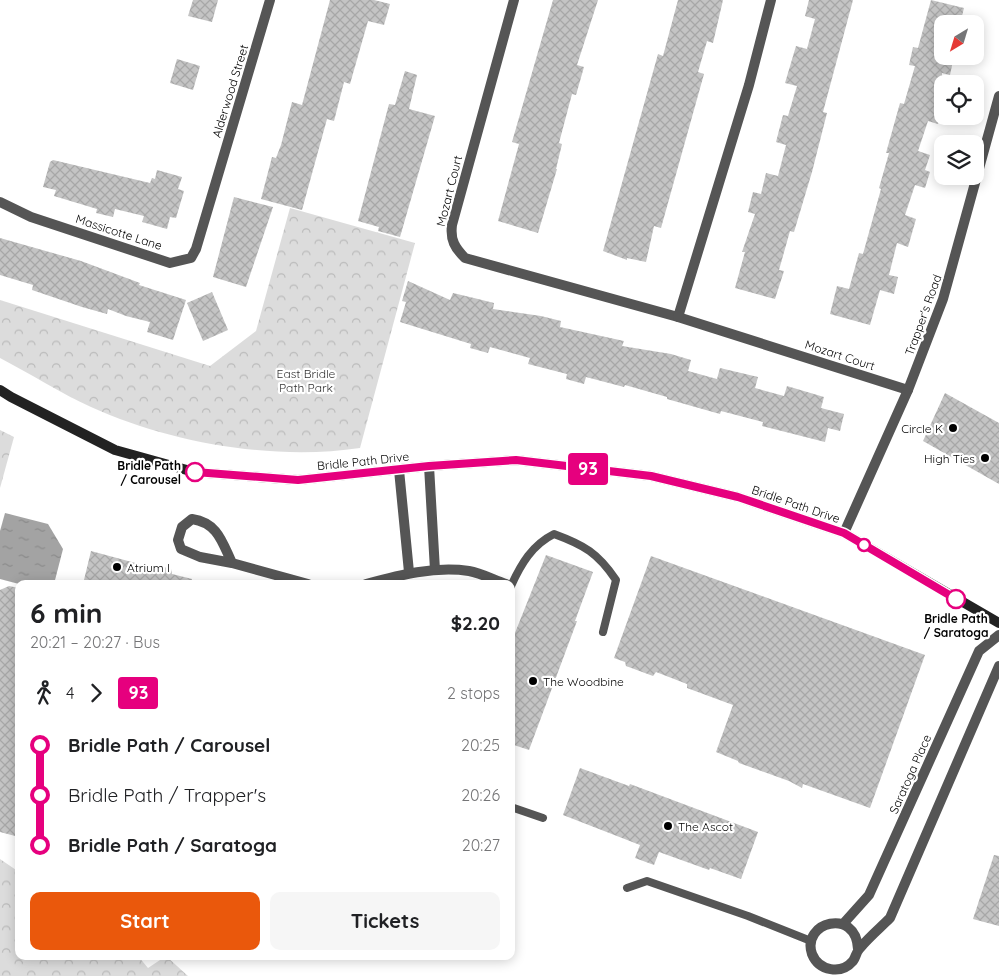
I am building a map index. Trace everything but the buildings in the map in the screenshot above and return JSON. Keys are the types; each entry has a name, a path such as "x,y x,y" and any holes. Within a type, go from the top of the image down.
{"street":[{"name":"Alderwood Street","path":"214,189 270,0"},
{"name":"Mozart Court","path":"514,0 452,225 451,237 456,249 465,258 477,263 678,317 908,390"},
{"path":"678,317 749,85 771,0"},
{"name":"Trapper's Road","path":"844,533 908,390 944,299 994,133 999,96"},
{"name":"Massicotte Lane","path":"0,202 31,217 170,262 191,258 214,189"},
{"name":"Bridle Path Drive","path":"0,390 116,450 194,472 298,480 429,466 516,460 651,476 738,497 844,533 999,623"},
{"name":"Bridle Path Drive","path":"0,395 11,397"},
{"path":"429,466 435,570"},
{"path":"399,470 409,572"},
{"path":"232,563 217,533 206,522 192,519 182,527 178,540 181,549 200,557 232,563 294,580"},
{"path":"380,580 409,572 435,570 470,571 495,580"},
{"name":"Saratoga Place","path":"843,924 869,895 979,651 999,634"},
{"path":"858,949 855,934 843,924 833,922 823,925 815,932 811,941 814,958 819,965 828,969 848,972 858,949 890,918 999,666"}],"lane":[{"path":"514,580 526,558 541,541 554,534 581,544 606,564 616,580 603,632"},
{"path":"515,809 543,818"},
{"path":"627,888 647,881 748,916 811,941"}],"green space":[{"name":"East Bridle Path Park","path":"290,208 415,243 360,448 293,452 223,446 188,439 122,420 91,407 0,358 0,300 210,366 256,331"},
{"path":"0,430 14,437 0,488"},
{"path":"0,859 15,869 15,960 141,960 148,968 160,960 170,960 188,976 0,976"}],"water":[{"path":"5,513 48,524 63,549 55,580 15,580 15,583 0,579 0,531"}],"bus line":[{"name":"93","path":"195,472 298,480 429,466 516,460 651,476 738,497 844,533 956,599"}],"place":[{"name":"Circle K","path":"953,428"},
{"name":"High Ties","path":"985,458"},
{"name":"Bridle Path / Carousel","path":"195,472"},
{"name":"Atrium I","path":"117,567"},
{"name":"Bridle Path / Saratoga","path":"956,599"},
{"name":"The Woodbine","path":"533,681"},
{"name":"The Ascot","path":"668,826"}]}
